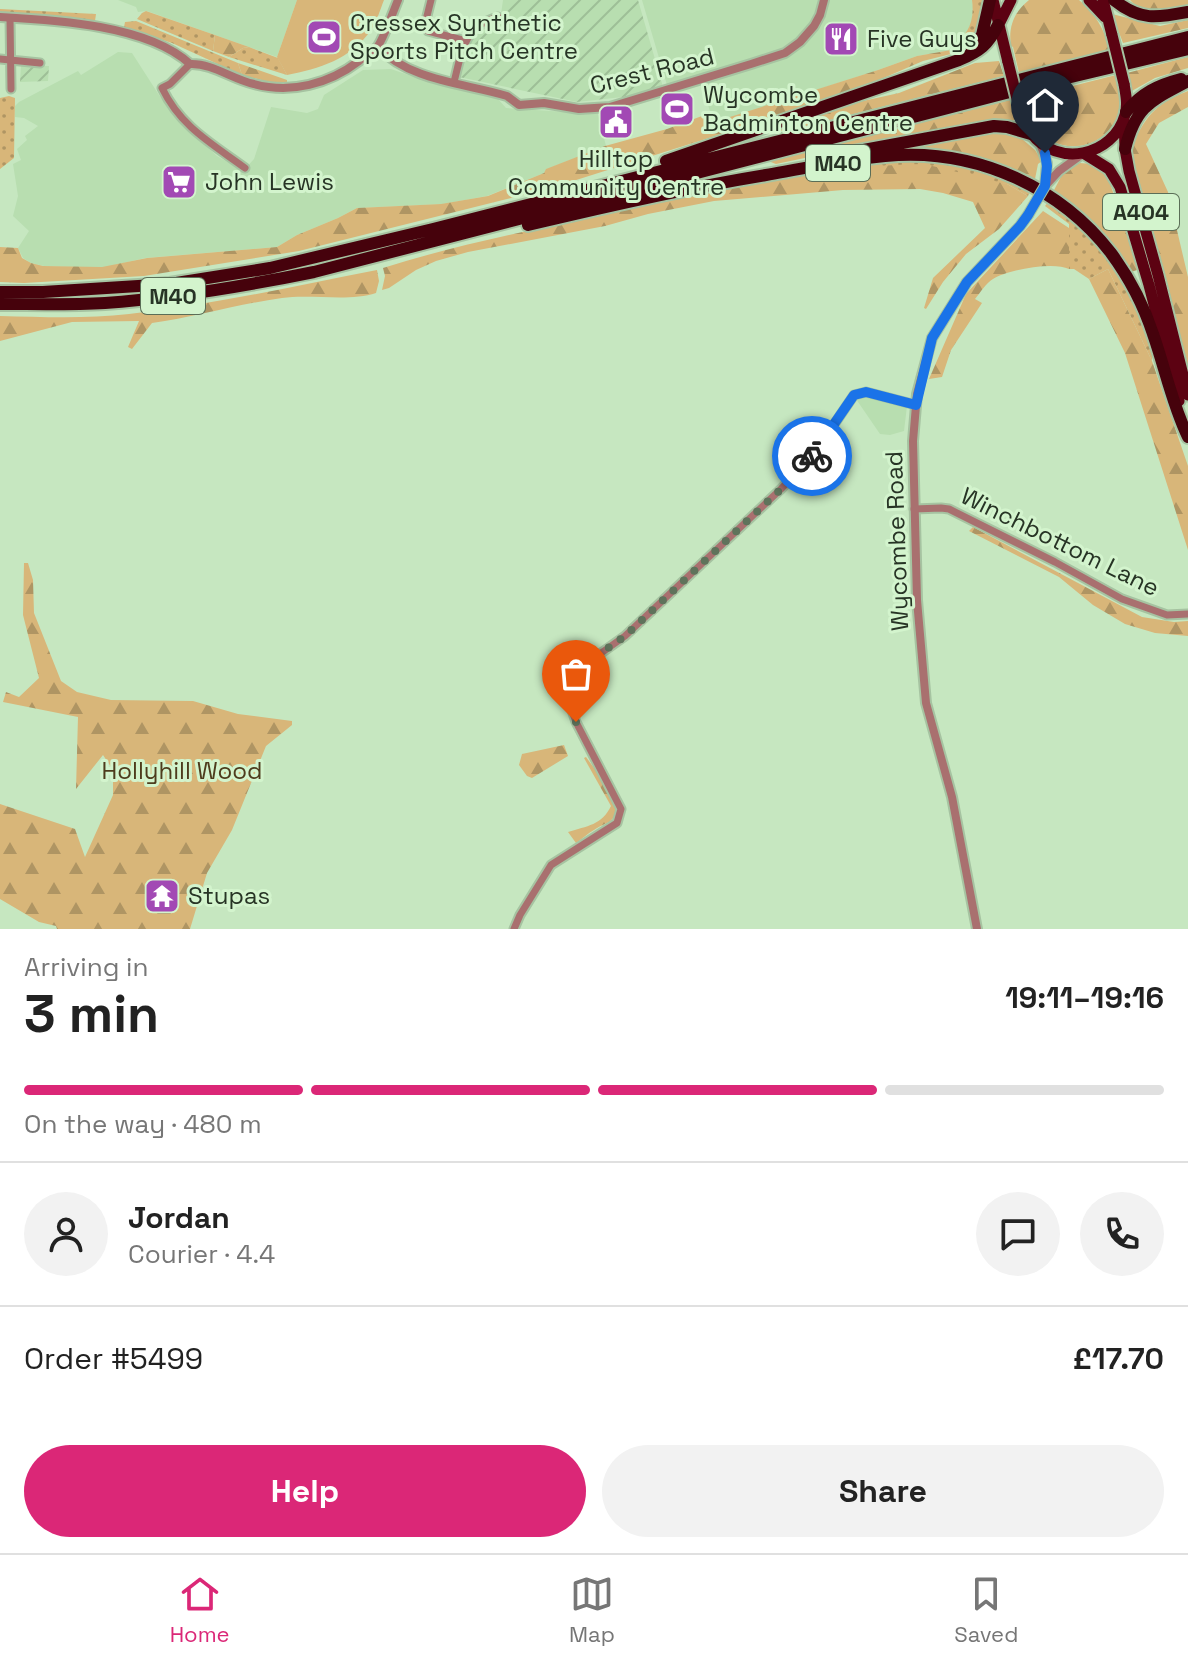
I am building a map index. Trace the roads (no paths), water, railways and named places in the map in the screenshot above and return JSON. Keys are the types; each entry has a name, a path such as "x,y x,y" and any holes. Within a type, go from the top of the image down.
{"highway":[{"path":"992,0 1020,111 1036,138 1052,150 1083,154 1102,146 1112,137 1132,104 1151,89 1188,80"},
{"path":"965,58 982,35 992,0"},
{"path":"998,25 1011,0"},
{"path":"1089,0 1107,19"},
{"path":"1103,0 1124,84 1125,115"},
{"path":"1114,0 1140,16 1188,12"},
{"name":"M40","path":"553,199 707,149 965,58 989,42 998,25"},
{"name":"M40","path":"0,292 170,284 329,255 1188,37"},
{"name":"M40","path":"344,264 1188,49"},
{"path":"1125,149 1129,131 1149,103 1188,80"},
{"name":"A404","path":"1125,115 1125,149 1129,171 1188,395"},
{"name":"M40","path":"526,217 981,128 1007,127 1036,138"},
{"name":"A404","path":"1083,154 1109,169 1120,187 1188,436"},
{"name":"M40","path":"0,304 106,303 247,286 722,183 899,155 932,156 997,170 1023,181 1063,206 1092,231 1113,256 1142,305 1178,417 1188,436"}],"street":[{"path":"245,168 191,130 162,88 190,64 201,63 256,85 276,88 318,83 344,72 378,47 398,0"},
{"path":"431,0 426,20 428,31 466,41"},
{"name":"Crest Road","path":"378,47 409,70 507,96 519,105 544,103 579,109 610,107 785,53 814,26 824,0"},
{"path":"0,17 101,26 160,43 190,64"},
{"path":"454,82 466,41 473,29 498,17"},
{"path":"10,18 11,89"},
{"path":"0,59 40,63"},
{"path":"1036,138 1047,163 1045,186"},
{"name":"Wycombe Road","path":"977,929 952,797 926,703 917,600 912,463 916,405 932,338 967,282 1020,226 1045,186 1059,171 1083,154"},
{"path":"514,929 551,865 617,823 621,809 576,722 562,681 625,636 781,489 814,454 854,395 866,392 916,405"},
{"name":"Winchbottom Lane","path":"914,509 949,509 1122,599 1167,615 1188,614"}],"place":[{"name":"Cressex Synthetic Sports Pitch Centre","path":"324,37"},
{"name":"Five Guys","path":"841,39"},
{"name":"Wycombe Badminton Centre","path":"677,109"},
{"name":"Hilltop Community Centre","path":"616,122"},
{"name":"John Lewis","path":"179,182"},
{"name":"Stupas","path":"162,896"}],"park label":[{"name":"Hollyhill Wood","path":"182,771"}]}
